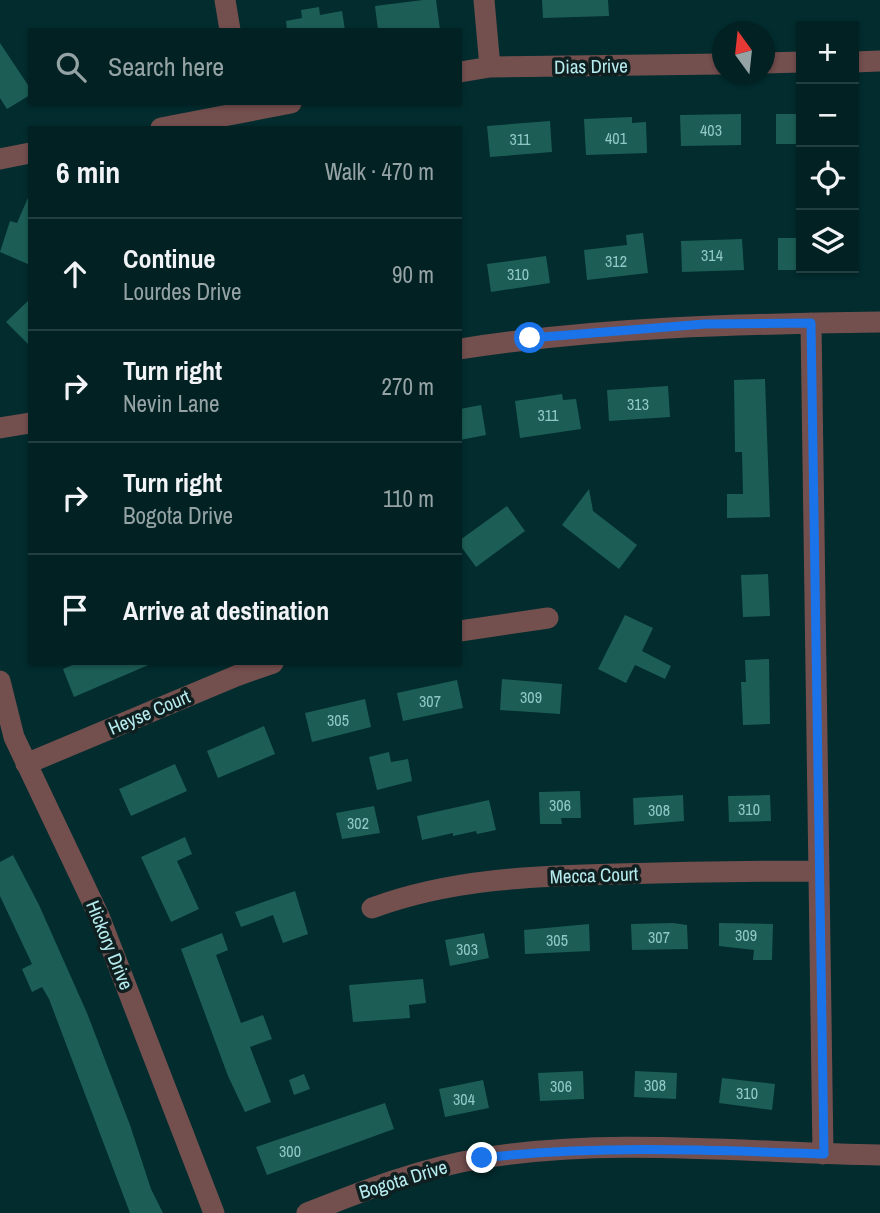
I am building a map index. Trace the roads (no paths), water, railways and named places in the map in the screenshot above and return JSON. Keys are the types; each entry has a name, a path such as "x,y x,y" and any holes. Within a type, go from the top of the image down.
{"street":[{"path":"225,0 230,28"},
{"path":"484,0 489,67"},
{"path":"859,62 880,61"},
{"path":"775,63 796,62"},
{"name":"Dias Drive","path":"462,72 489,67 712,64"},
{"path":"169,126 246,107 268,105"},
{"path":"0,159 28,153"},
{"path":"462,349 530,338 641,329 880,322"},
{"path":"811,323 824,1154"},
{"path":"0,428 28,423"},
{"path":"462,631 548,618"},
{"name":"Heyse Court","path":"26,764 267,665"},
{"name":"Hickory Drive","path":"0,681 7,717 26,764 99,916 214,1213"},
{"name":"Mecca Court","path":"372,908 418,893 496,880 586,875 819,871"},
{"name":"Bogota Drive","path":"307,1213 376,1184 503,1155 564,1150 648,1149 880,1155"}]}
